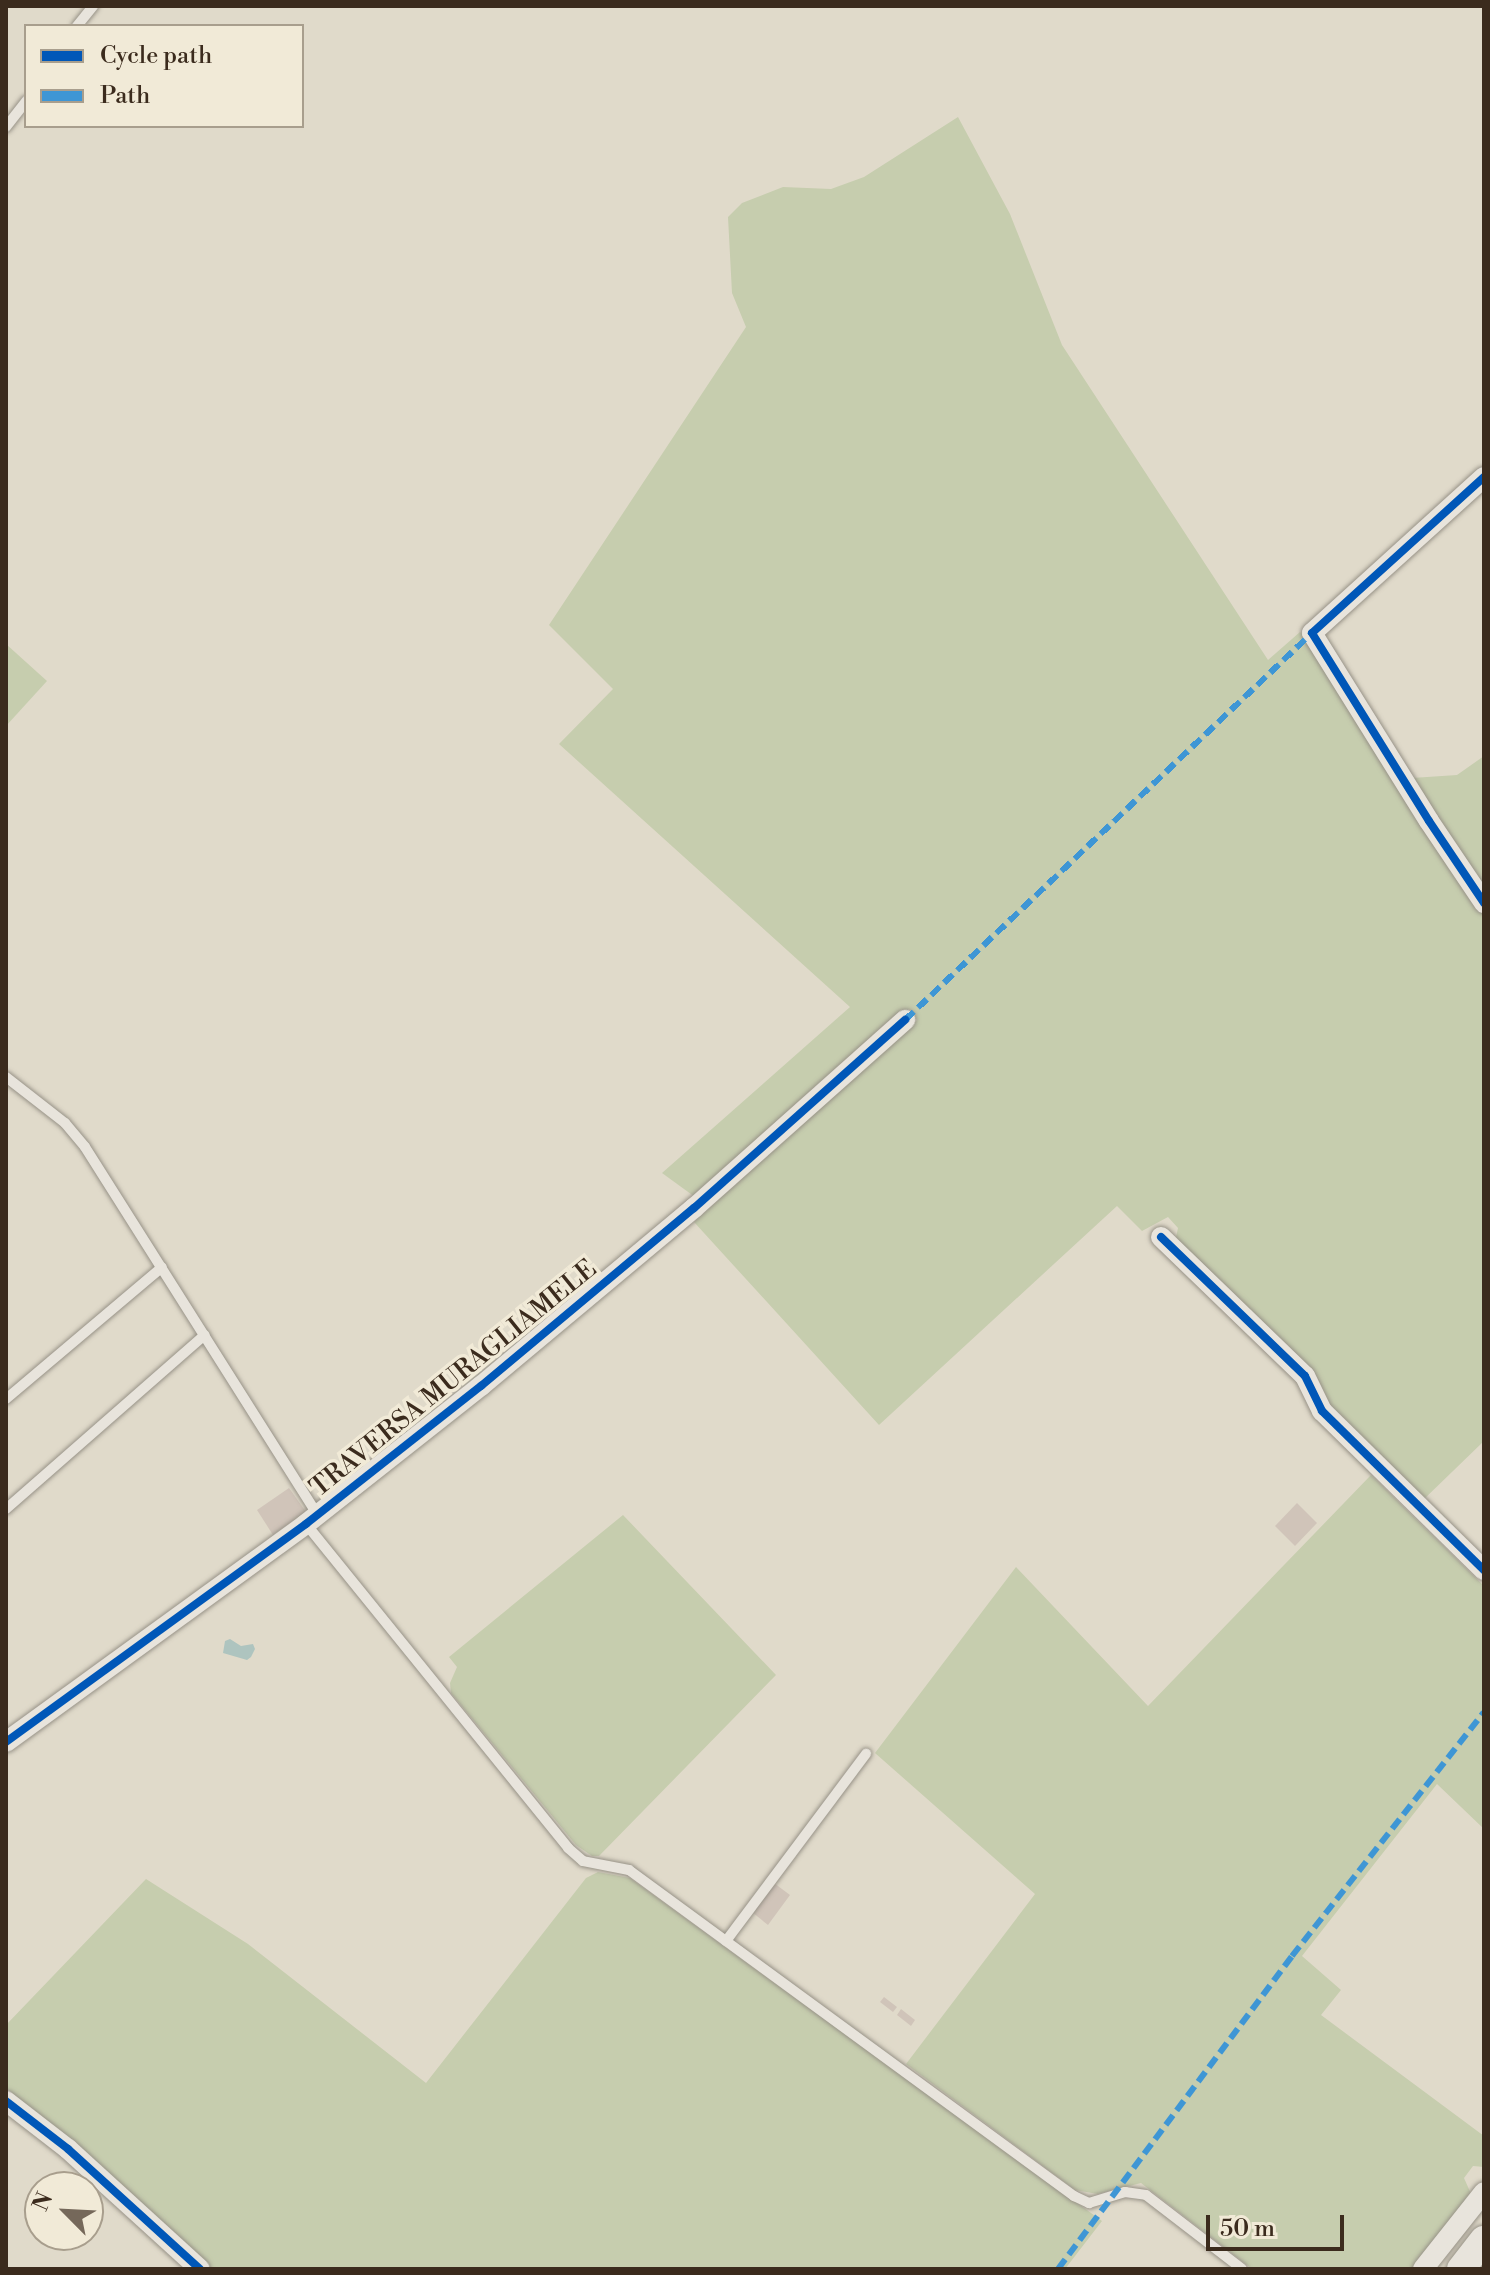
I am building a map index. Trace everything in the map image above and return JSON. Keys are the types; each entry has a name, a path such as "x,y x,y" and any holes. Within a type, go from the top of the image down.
{"main road":[{"path":"1461,2269 1484,2240"}],"street":[{"path":"1484,477 1312,633 1484,903"},
{"name":"TRAVERSA MURAGLIAMELE","path":"6,1742 312,1520 530,1346 671,1228 905,1020"},
{"path":"1161,1237 1305,1376 1322,1411 1484,1570"},
{"path":"6,2101 68,2149 200,2269"},
{"path":"1423,2269 1484,2192"}],"lane":[{"path":"79,24 93,6"},
{"path":"6,127 24,104"},
{"path":"6,1077 65,1123 85,1147 205,1335 312,1520 568,1848 583,1861 596,1866 629,1870 1074,2196 1089,2203 1137,2191 1242,2269"},
{"path":"6,1399 162,1267"},
{"path":"6,1509 205,1335"},
{"path":"726,1941 866,1754"}],"green space":[{"path":"958,117 1010,214 1062,345 1268,660 1300,632 1312,644 1484,914 1484,1441 1422,1501 1327,1408 1175,1242 1178,1228 1168,1217 1142,1231 1117,1206 879,1425 694,1222 917,1020 909,1009 695,1197 662,1173 850,1007 559,744 613,689 549,625 746,327 732,293 728,217 742,203 783,187 831,189 864,177"},
{"path":"6,644 47,681 6,726"},
{"path":"1484,756 1484,887 1412,778 1457,775"},
{"path":"1371,1475 1484,1586 1484,1829 1437,1784 1302,1956 1341,1990 1321,2015 1484,2136 1484,2167 1473,2166 1464,2178 1472,2196 1414,2269 1252,2269 1141,2183 1098,2194 1075,2190 906,2064 1035,1894 875,1753 1016,1567 1148,1706"},
{"path":"623,1515 776,1675 599,1856 592,1856 576,1845 451,1693 450,1683 457,1667 449,1657"},
{"path":"598,1872 630,1878 1102,2221 1065,2269 209,2269 77,2146 6,2088 6,2025 146,1879 248,1944 426,2083 586,1878"}],"water":[{"path":"230,1639 241,1646 253,1644 255,1649 251,1657 247,1660 223,1653 225,1641"}],"building":[{"path":"289,1488 306,1512 273,1535 257,1510"},
{"path":"1297,1503 1317,1523 1295,1546 1275,1526"},
{"path":"774,1883 790,1895 768,1925 752,1912"},
{"path":"884,1997 897,2007 893,2012 880,2002"},
{"path":"901,2009 915,2020 911,2026 897,2015"}],"marked path":[{"path":"905,1020 1312,633"},
{"path":"1058,2269 1292,1956 1484,1712"}],"cycle path":[{"path":"1484,477 1312,633 1484,903"},
{"path":"6,1742 306,1524 481,1386 694,1208 905,1020"},
{"path":"1161,1237 1305,1376 1322,1411 1484,1570"},
{"path":"6,2101 68,2149 200,2269"}]}
